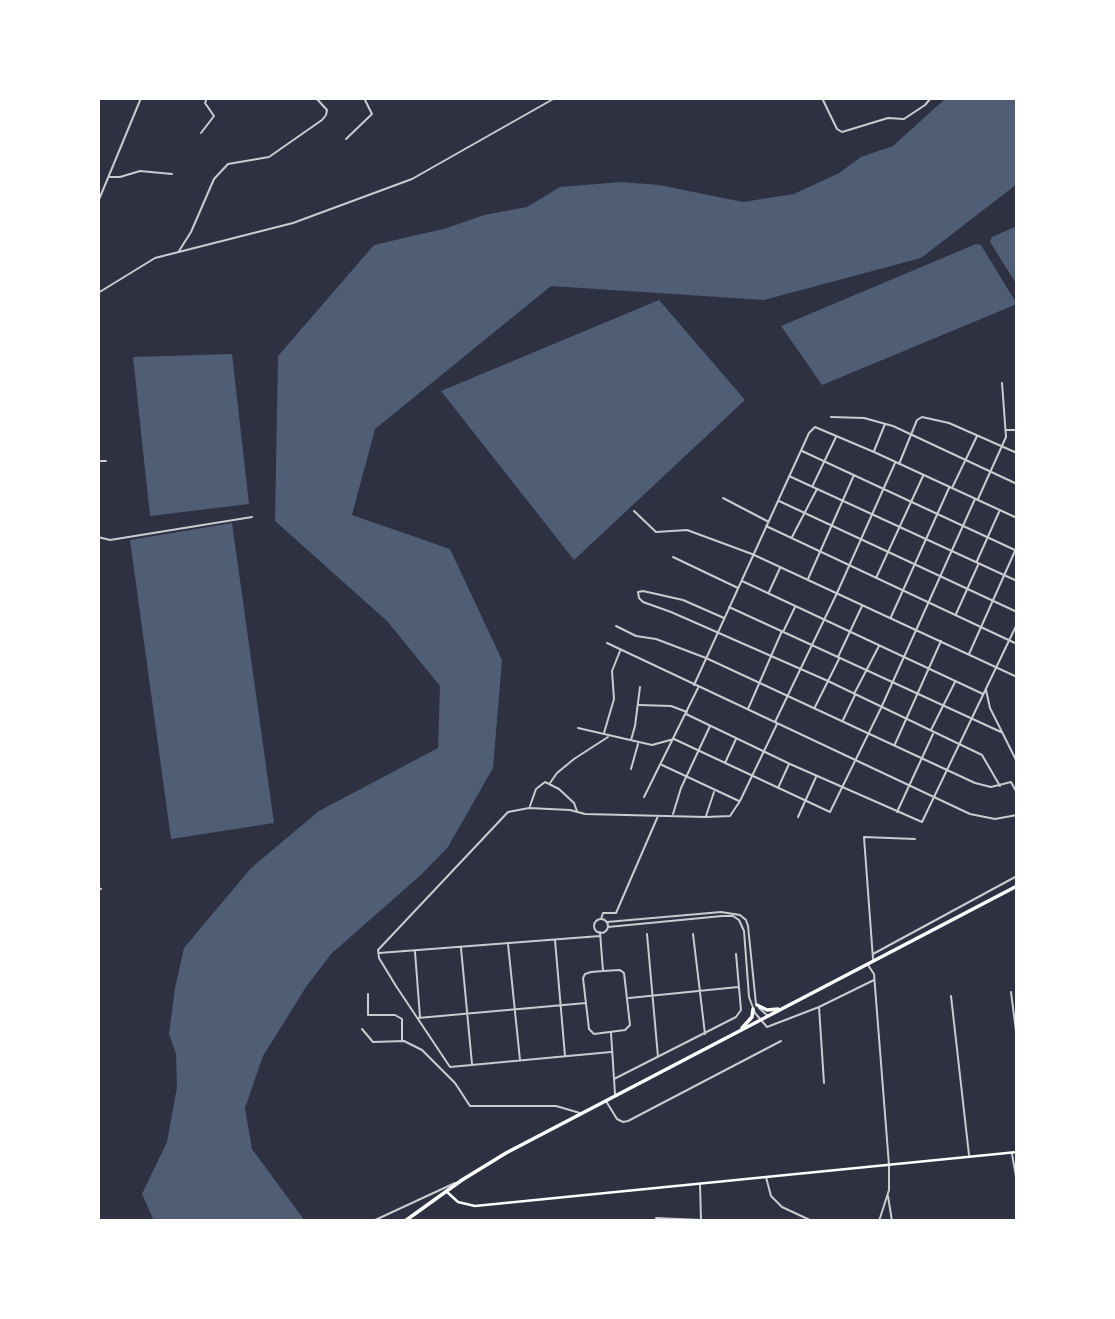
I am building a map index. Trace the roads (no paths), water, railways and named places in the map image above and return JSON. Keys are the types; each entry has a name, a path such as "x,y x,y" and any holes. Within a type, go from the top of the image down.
{"main road":[{"path":"405,1221 462,1180 581,1113 1017,886"},
{"path":"757,1005 767,1010 783,1009"},
{"path":"738,1032 751,1020 753,1010"},
{"path":"446,1191 458,1202 475,1206 1017,1152"}],"street":[{"path":"98,202 99,193 141,98"},
{"path":"201,133 214,116 205,103 206,98"},
{"path":"178,252 191,232 215,179 229,164 269,157 322,120 327,110 316,98"},
{"path":"346,139 372,114 364,98"},
{"path":"98,293 148,261 293,223 412,179 555,98"},
{"path":"822,98 837,129 842,132 884,118 904,119 931,98"},
{"path":"108,177 120,177 140,171 172,174"},
{"path":"578,729 638,743 656,744 674,739 830,811 893,683 963,525 1003,447 1006,430 1002,383"},
{"path":"831,417 864,418 886,423 1017,483"},
{"path":"378,953 381,945 502,816 513,810 529,808 730,816 764,751 882,488 917,420 922,417 949,423 1017,453"},
{"path":"874,452 886,423"},
{"path":"694,685 752,554 809,433 815,427 1017,518"},
{"path":"1006,430 1017,430"},
{"path":"891,618 937,514 977,435"},
{"path":"813,487 837,436"},
{"path":"801,450 1016,551 969,654"},
{"path":"98,461 106,461"},
{"path":"808,580 854,474"},
{"path":"876,578 924,475"},
{"path":"789,476 1017,581"},
{"path":"792,538 817,489"},
{"path":"723,498 768,521"},
{"path":"778,501 1017,612"},
{"path":"634,511 648,527 658,533 687,530 752,554 1017,677"},
{"path":"956,614 1000,511"},
{"path":"98,537 110,540 252,517"},
{"path":"766,526 1017,644"},
{"path":"673,558 738,587"},
{"path":"768,593 780,567"},
{"path":"741,580 984,694"},
{"path":"724,618 683,600 638,592 643,602 828,681 984,757 1000,786"},
{"path":"814,708 862,605"},
{"path":"748,710 796,606"},
{"path":"729,607 1001,732"},
{"path":"638,705 663,705 687,713 790,764 897,813 923,822 1017,624"},
{"path":"616,626 636,636 656,639 706,658 987,787 1011,782 1017,793"},
{"path":"895,745 941,641"},
{"path":"607,643 977,817 1004,820 1017,816"},
{"path":"843,721 879,645"},
{"path":"604,734 614,699 612,671 620,650"},
{"path":"897,813 955,681"},
{"path":"630,741 634,734 640,687"},
{"path":"645,797 698,687"},
{"path":"986,689 990,708 1017,762"},
{"path":"673,815 711,725"},
{"path":"550,784 555,775 574,759 609,737"},
{"path":"724,764 736,738"},
{"path":"631,769 638,743"},
{"path":"661,764 740,801"},
{"path":"778,789 790,764"},
{"path":"799,817 817,776"},
{"path":"529,808 538,786 544,782 559,789 574,803 577,812"},
{"path":"706,817 715,790"},
{"path":"603,971 600,934 594,924 601,919 603,913 616,913 658,815"},
{"path":"873,960 864,837 915,839"},
{"path":"872,955 1017,876"},
{"path":"601,919 607,922 721,912 740,915 748,926 754,997 757,1005 769,1016"},
{"path":"378,953 555,940 600,934 608,927 733,916 742,924 744,931 749,998 753,1010 769,1027 819,1007 874,980"},
{"path":"607,922 608,927"},
{"path":"647,934 659,1058"},
{"path":"693,934 705,1034"},
{"path":"555,940 565,1057"},
{"path":"508,944 520,1061"},
{"path":"461,947 472,1065"},
{"path":"415,950 419,1018"},
{"path":"378,953 447,1065 453,1068 611,1052"},
{"path":"614,1079 659,1058 739,1014 741,1010 736,954"},
{"path":"867,964 874,974 892,1221"},
{"path":"620,970 624,973 628,998 630,1025 625,1030 594,1034 589,1030 583,978 585,974 620,970"},
{"path":"628,998 739,987"},
{"path":"1011,992 1017,1039"},
{"path":"368,994 368,1015 395,1015 402,1020 402,1041"},
{"path":"951,996 970,1157"},
{"path":"419,1018 586,1003"},
{"path":"819,1007 824,1083"},
{"path":"362,1029 373,1042 402,1041 422,1050 455,1083 470,1106 556,1107 581,1113"},
{"path":"611,1032 615,1095"},
{"path":"605,1100 617,1119 628,1121 781,1041"},
{"path":"1012,1153 1017,1182"},
{"path":"766,1176 771,1196 782,1207 812,1221"},
{"path":"373,1221 462,1180"},
{"path":"656,1218 701,1221 701,1183"},
{"path":"879,1221 888,1195"}],"water":[{"path":"946,98 1017,98 1017,184 921,258 764,300 551,286 375,429 352,515 450,549 502,660 493,768 448,847 422,874 331,954 306,987 263,1056 245,1108 252,1149 305,1221 154,1221 142,1194 167,1142 177,1087 176,1054 169,1034 184,948 251,868 319,811 438,748 440,686 387,621 275,521 278,356 374,245 447,228 484,215 527,207 560,187 622,182 659,185 743,202 794,194 839,173 861,157 893,146"},
{"path":"1017,226 1017,285 990,242 992,237"},
{"path":"976,244 981,245 1017,304 822,385 781,326"},
{"path":"659,300 745,400 574,560 441,391"},
{"path":"232,354 249,504 150,516 133,357"},
{"path":"232,523 274,823 171,839 130,540"}]}
